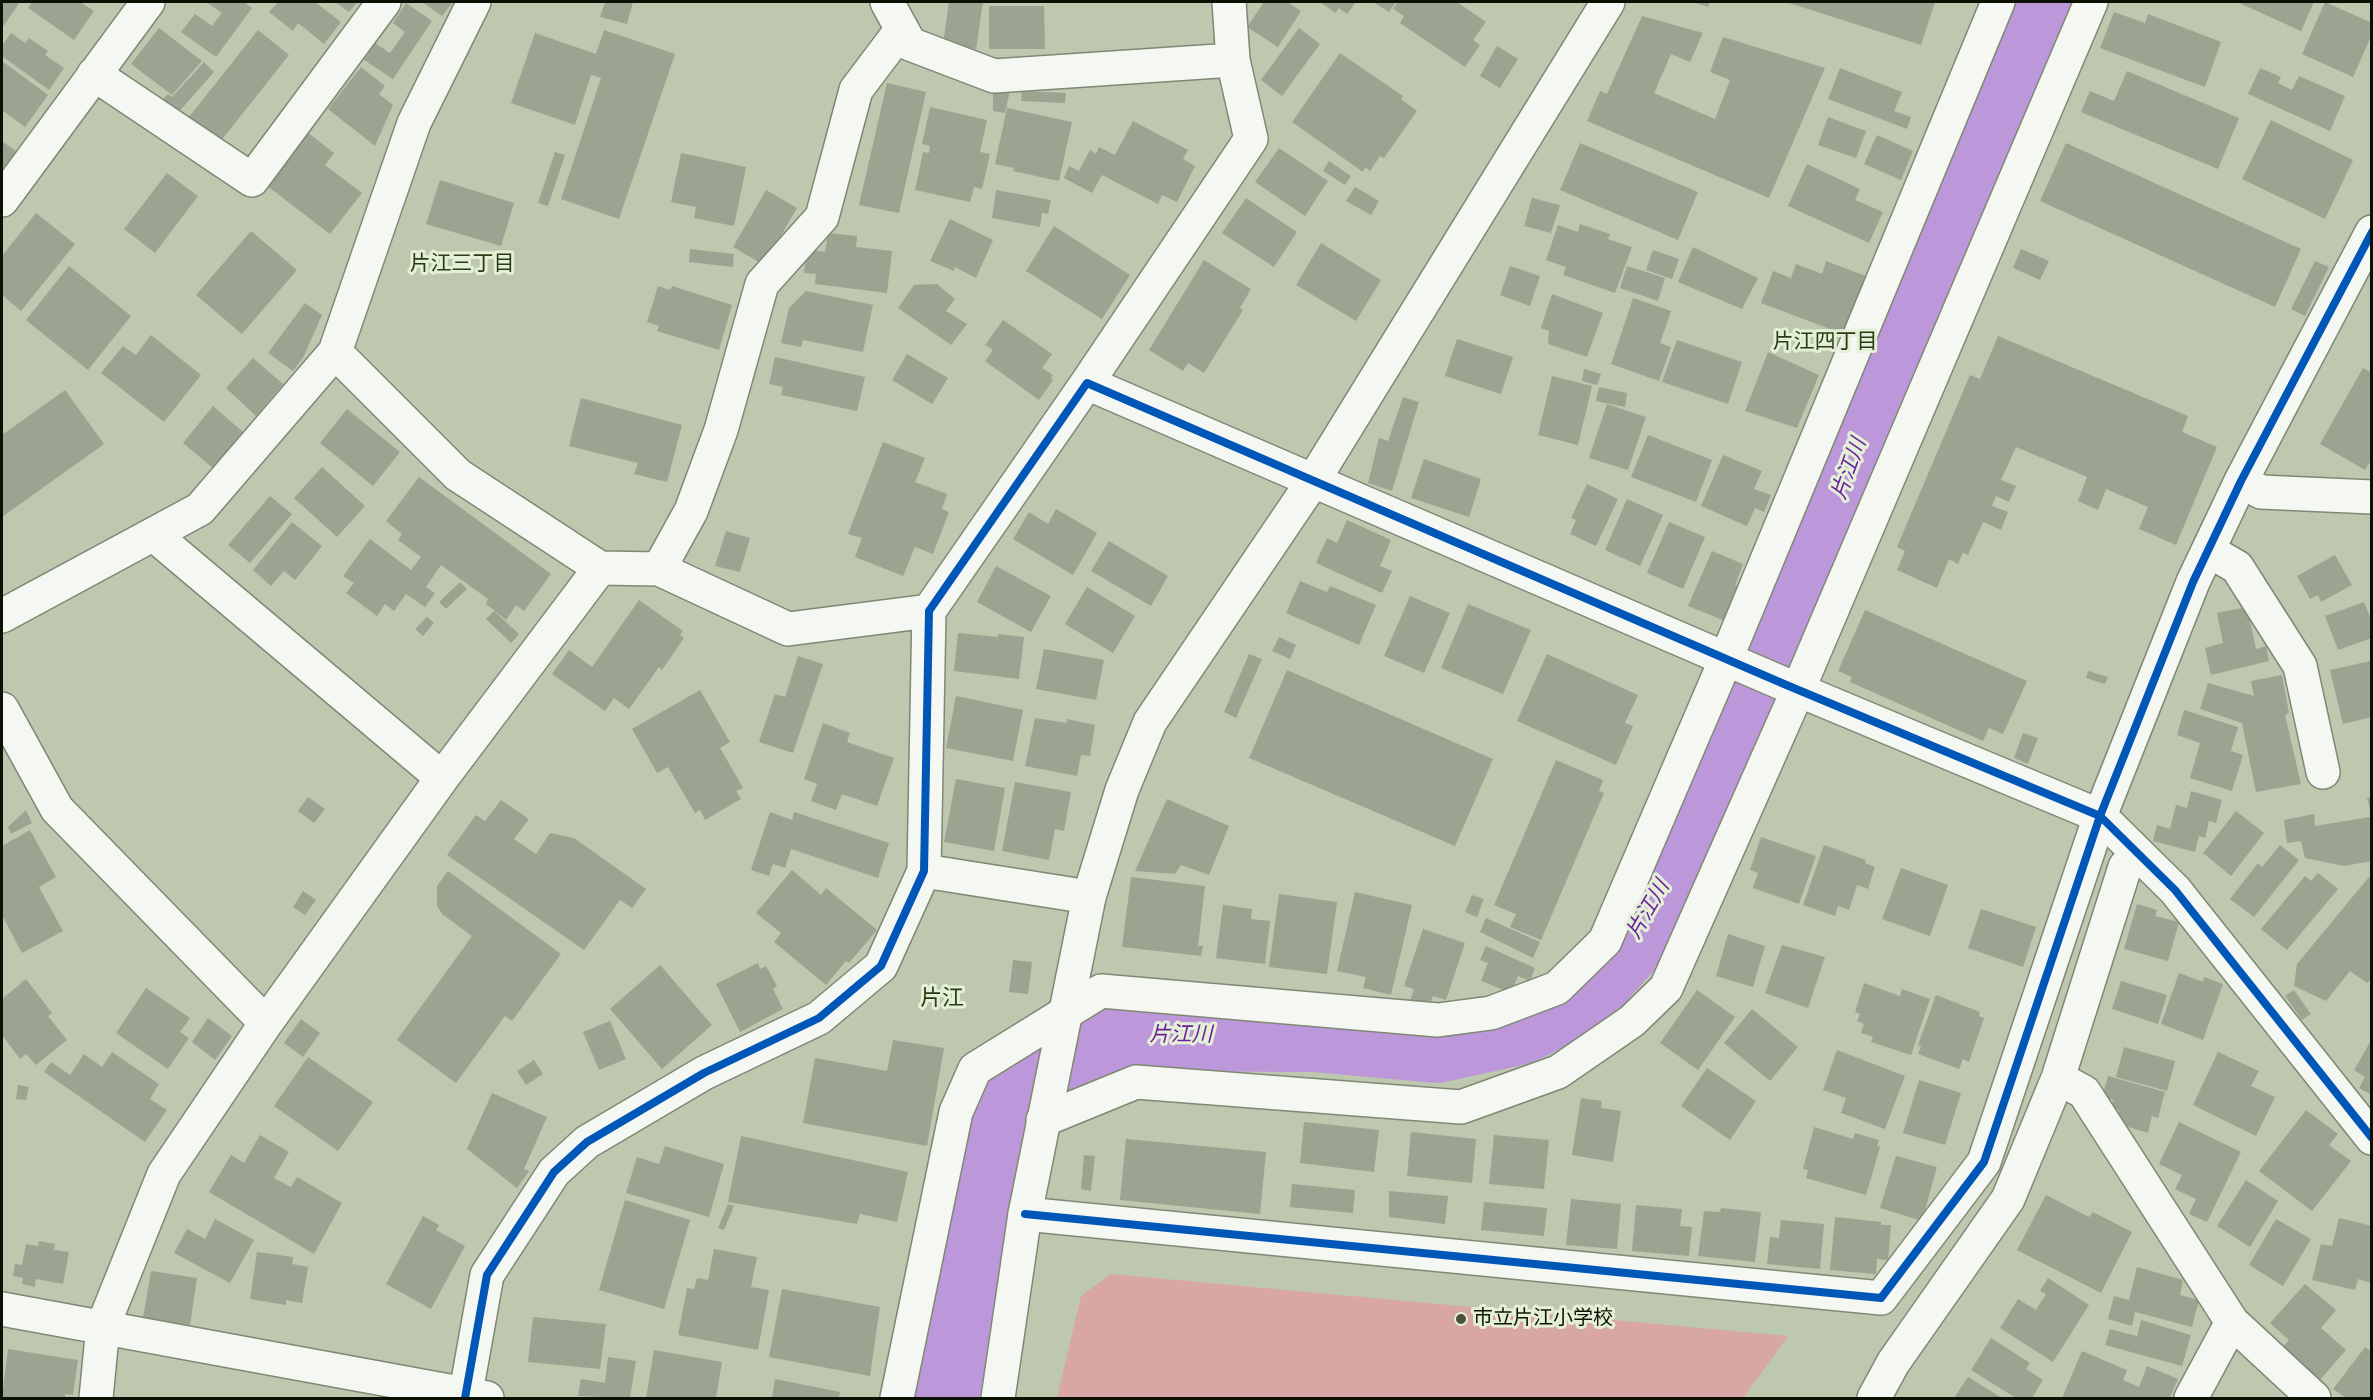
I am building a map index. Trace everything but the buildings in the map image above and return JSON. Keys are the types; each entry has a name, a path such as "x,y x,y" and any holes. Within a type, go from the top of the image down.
{"street":[{"path":"2,200 148,2"},
{"path":"94,74 252,180 384,2"},
{"path":"2,616 200,509 335,352 414,123 474,2"},
{"path":"2,1309 103,1326 473,1397 487,1275 554,1172 587,1142 704,1073 819,1018 881,966 924,871 929,611 1087,383 1251,139 1233,60 1229,2"},
{"path":"998,1398 1025,1214 1089,897 1122,790 1150,722 1313,481 1608,2"},
{"path":"897,1398 956,1112 975,1069 1066,1017 1101,991 1438,1020 1491,1013 1557,988 1605,941 1726,659 1998,2"},
{"path":"1045,1112 1136,1082 1461,1107 1558,1071 1632,1021 1666,988 1791,687 2091,2"},
{"path":"895,15 910,44 994,76 1233,60"},
{"path":"659,568 692,512 720,430 762,284 822,217 856,90 895,15"},
{"path":"1025,1214 1881,1298 1984,1162 2100,816 2193,582 2241,481 2372,232"},
{"path":"335,352 458,475 600,568 659,568 788,629 929,611"},
{"path":"1087,383 1791,687 2100,816 2175,890 2309,1062 2372,1138"},
{"path":"2241,481 2261,492 2372,497"},
{"path":"154,535 442,778"},
{"path":"2209,551 2237,567 2300,666 2323,772"},
{"path":"96,1398 103,1326 164,1174 266,1023 442,778 600,568"},
{"path":"2,709 57,809 266,1023"},
{"path":"1874,1398 1893,1363 2008,1199 2058,1078 2125,867 2137,853"},
{"path":"924,871 1089,897"},
{"path":"2058,1078 2084,1092 2232,1322 2314,1398"},
{"path":"2191,1398 2232,1322"}],"shaded area":[{"name":"市立片江小学校","path":"1111,1274 1788,1336 1743,1398 1057,1398 1081,1296"}],"waterway":[{"name":"片江川","path":"947,1398 1002,1092 1118,1035 1313,1036 1436,1047 1519,1029 1581,998 1641,931 1783,652 1935,241 2036,2"}],"cycle path":[{"path":"1025,1214 1881,1298 1984,1162 2100,816 2193,582 2241,481 2372,232"},
{"path":"465,1398 487,1275 554,1172 587,1142 704,1073 819,1018 881,966 924,871 929,611 1087,383 1784,684 2100,816 2175,890 2372,1138"}],"place":[{"name":"市立片江小学校","path":"1461,1319"}],"district":[{"name":"片江三丁目","path":"462,265"},
{"name":"片江四丁目","path":"1825,343"},
{"name":"片江","path":"942,999"}]}
